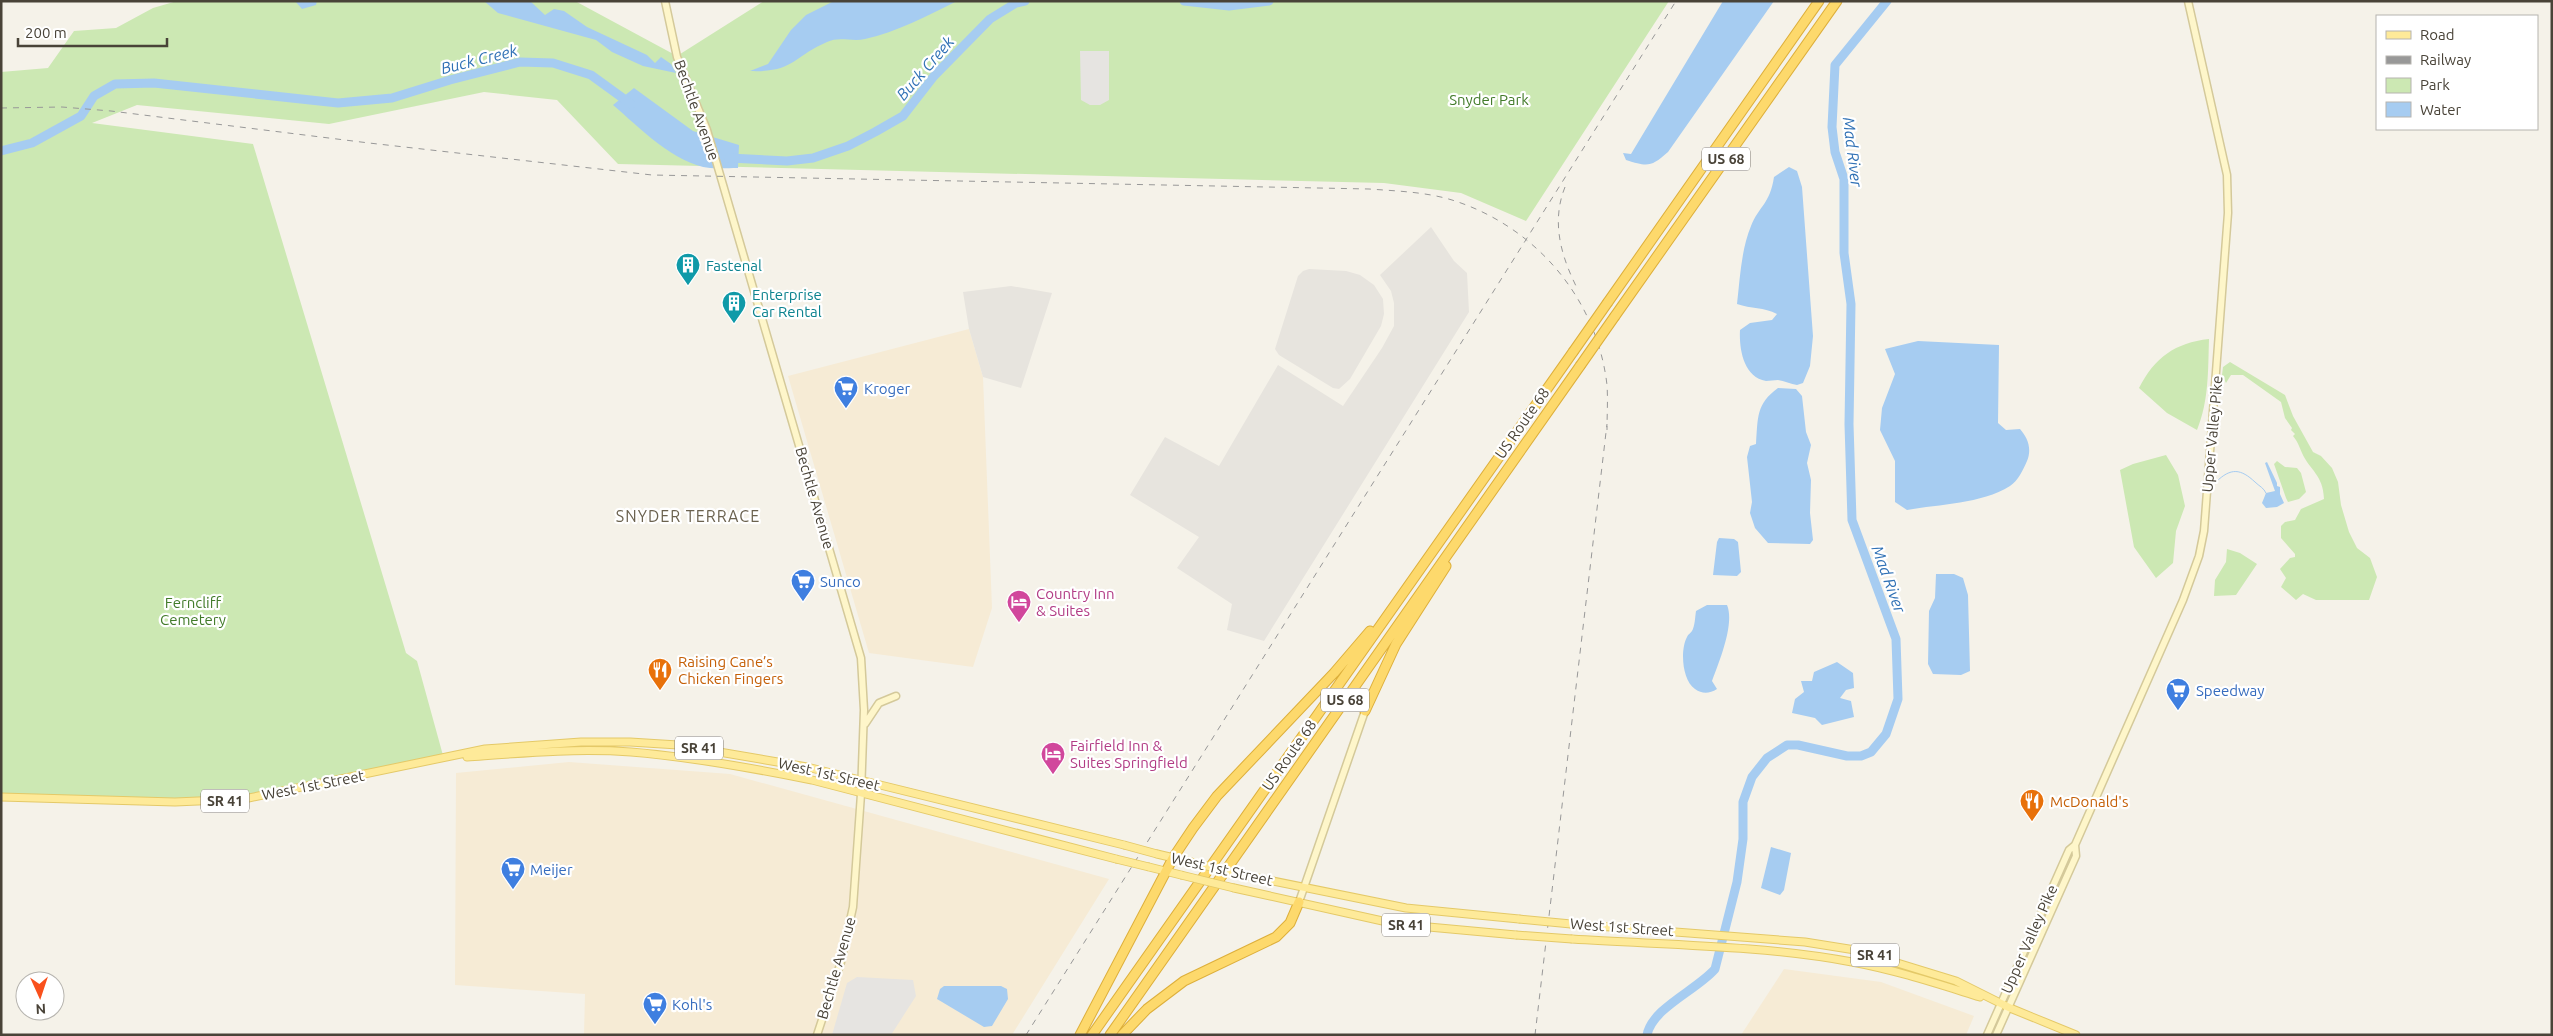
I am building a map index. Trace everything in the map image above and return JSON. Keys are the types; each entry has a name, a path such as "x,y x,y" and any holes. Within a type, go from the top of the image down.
{"highway":[{"name":"US Route 68","path":"1092,1035 1819,1"},
{"name":"US Route 68","path":"1110,1035 1837,1"},
{"path":"1365,712 1396,644 1440,576 1470,522"},
{"path":"1080,1035 1173,858 1218,796 1334,674 1396,603"},
{"path":"1122,1035 1146,1009 1184,981 1276,938 1290,923 1300,902"}],"main road":[{"name":"West 1st Street","path":"1,797 175,802 244,799 485,749 581,742 630,742 712,750 807,767 862,780 1243,876 1406,908 1571,924 1742,936 1805,942 1855,950 1956,981 2010,1008 2076,1035"},
{"name":"West 1st Street","path":"444,759 533,751 630,752 761,770 1234,888 1396,924 1516,935 1740,949 1852,962 1898,972 2000,1003"}],"street":[{"name":"Bechtle Avenue","path":"665,1 677,56 707,130 856,636 864,686 862,780 853,907 841,962 817,1035"},
{"name":"Upper Valley Pike","path":"1987,1035 2035,923 2069,850 2074,844 2183,600 2199,556 2204,531 2228,214 2228,175 2188,1"},
{"path":"864,725 879,703 896,696"},
{"path":"1300,902 1365,712"},
{"name":"Upper Valley Pike","path":"1996,1035 2010,1008 2076,856 2074,844"},
{"path":"2028,966 2027,961 2039,934 2035,923"}],"shaded area":[{"path":"1080,51 1109,51 1109,100 1100,105 1090,105 1081,100"},
{"path":"1431,227 1454,261 1467,273 1469,312 1264,641 1227,630 1232,604 1177,568 1199,537 1130,495 1165,437 1219,466 1278,365 1343,406 1382,348 1394,326 1394,303 1391,291 1380,275"},
{"path":"1309,269 1346,271 1360,275 1374,285 1383,299 1384,314 1381,326 1350,379 1339,389 1333,388 1279,355 1275,349 1298,276 1303,271"},
{"path":"1011,286 1052,293 1021,388 983,377 969,329 963,292"},
{"path":"969,329 983,377 992,608 973,667 869,653 788,376"},
{"path":"569,762 730,774 1109,879 1012,1035 584,1035 585,994 455,985 456,773"},
{"path":"1784,969 1881,982 1974,1016 1966,1035 1741,1035"},
{"path":"857,977 913,980 916,996 891,1035 832,1035 847,983"}],"green space":[{"path":"177,1 575,1 677,56 764,1 1669,1 1526,221 1461,193 1384,183 618,164 557,100 484,92 329,124 137,105 92,123 253,144 406,653 417,661 444,759 209,802 1,797 1,72 48,68 74,31 116,28 153,8"},
{"path":"2209,339 2206,397 2197,430 2167,413 2139,388 2152,368 2167,353 2186,344"},
{"path":"2230,362 2285,395 2293,416 2313,452 2321,456 2332,468 2338,482 2341,505 2349,532 2357,548 2370,558 2377,577 2369,600 2316,600 2303,594 2296,600 2281,587 2286,578 2280,569 2290,558 2295,557 2295,554 2281,538 2281,526 2285,522 2295,520 2301,509 2324,499 2323,491 2319,478 2305,459 2293,436 2295,434 2285,418 2281,402 2243,375 2231,375 2226,383 2222,375 2223,367"},
{"path":"2166,455 2178,475 2185,506 2176,531 2173,563 2156,578 2134,547 2120,470 2133,464"},
{"path":"2277,461 2285,467 2297,468 2301,473 2306,492 2299,499 2288,502 2274,464"},
{"path":"2227,549 2240,553 2257,564 2236,595 2214,596 2215,580 2226,562"}],"water":[{"path":"295,1 317,1 316,5 302,9"},
{"path":"484,1 530,1 545,15 554,9 564,11 587,27 647,55 655,63 661,57 671,64 676,73 643,66 612,52 596,40 498,13"},
{"path":"834,1 957,1 889,32 860,40 832,40 816,47 785,66 764,71 750,71 768,64 791,30 806,15"},
{"path":"1723,1 1774,1 1668,152 1657,161 1649,164 1639,164 1626,160 1623,153 1631,154"},
{"path":"634,88 693,131 739,145 738,168 713,168 683,160 646,134 613,105"},
{"path":"1789,167 1797,171 1802,187 1813,336 1810,366 1803,383 1797,385 1778,380 1766,381 1752,374 1747,368 1740,345 1740,330 1750,323 1772,320 1777,314 1737,304 1743,255 1751,226 1770,193 1774,177"},
{"path":"1918,341 1999,345 1998,423 2006,430 2020,429 2027,440 2029,448 2024,468 2010,486 1999,492 1973,500 1946,505 1907,510 1895,502 1895,461 1880,430 1882,408 1895,374 1885,349"},
{"path":"1778,388 1796,389 1802,396 1806,432 1811,445 1807,463 1811,480 1810,513 1813,540 1810,544 1768,543 1755,528 1750,513 1752,502 1747,457 1750,446 1756,444 1758,419 1762,406"},
{"path":"2267,462 2277,486 2280,487 2280,494 2284,503 2277,507 2266,508 2262,503 2266,493 2275,491 2265,463"},
{"path":"1719,538 1734,539 1738,542 1741,572 1737,576 1713,575"},
{"path":"1936,574 1954,574 1963,578 1968,595 1970,671 1961,675 1933,674 1928,664 1929,611 1935,598"},
{"path":"1707,605 1727,605 1729,622 1725,643 1712,681 1717,689 1703,693 1695,689 1687,679 1683,649 1687,636 1692,632 1696,611"},
{"path":"1837,662 1853,673 1854,688 1846,690 1840,698 1851,701 1854,717 1822,725 1815,718 1792,713 1795,699 1804,692 1801,681 1812,681 1814,672"},
{"path":"1771,847 1791,853 1784,890 1780,895 1761,888"},
{"path":"944,986 1001,986 1007,989 1008,999 992,1026 984,1027 937,999 940,989"}],"waterway":[{"name":"Buck Creek","path":"729,158 787,161 813,158 848,146 875,132 903,116 934,76 990,19 1016,3 1025,1"},
{"name":"Buck Creek","path":"1184,1 1229,6 1269,1"},
{"name":"Mad River","path":"1647,1035 1657,1016 1715,969 1737,882 1743,839 1743,802 1752,777 1767,758 1787,745 1798,745 1847,756 1861,756 1871,752 1886,734 1898,699 1896,639 1852,520 1849,424 1851,304 1844,253 1844,179 1835,152 1832,127 1835,65 1887,1"},
{"name":"Buck Creek","path":"1,151 32,143 81,116 94,96 115,84 154,83 338,103 392,98 450,80 520,62 553,63 591,75 631,104"},
{"path":"2216,482 2226,474 2240,472 2263,488 2266,493"}],"railway":[{"path":"1026,1035 1676,1"},
{"path":"1,108 62,107 111,111 652,175 1369,189 1432,195 1452,200 1482,212 1510,228 1535,247 1557,270 1575,295 1590,323 1601,353 1607,385 1607,430"},
{"path":"1565,187 1561,200 1558,226 1562,251 1577,288"},
{"path":"1535,1035 1607,424"}],"place":[{"name":"Fastenal","path":"688,286"},
{"name":"Enterprise Car Rental","path":"734,324"},
{"name":"Kroger","path":"846,409"},
{"name":"Sunco","path":"803,602"},
{"name":"Country Inn & Suites","path":"1019,623"},
{"name":"Raising Cane’s Chicken Fingers","path":"660,691"},
{"name":"Speedway","path":"2178,711"},
{"name":"Fairfield Inn & Suites Springfield","path":"1053,775"},
{"name":"McDonald's","path":"2032,822"},
{"name":"Meijer","path":"513,890"},
{"name":"Kohl's","path":"655,1025"}],"district":[{"name":"SNYDER TERRACE","path":"688,516"}],"park label":[{"name":"Snyder Park","path":"1489,99"},
{"name":"Ferncliff Cemetery","path":"193,610"}]}
